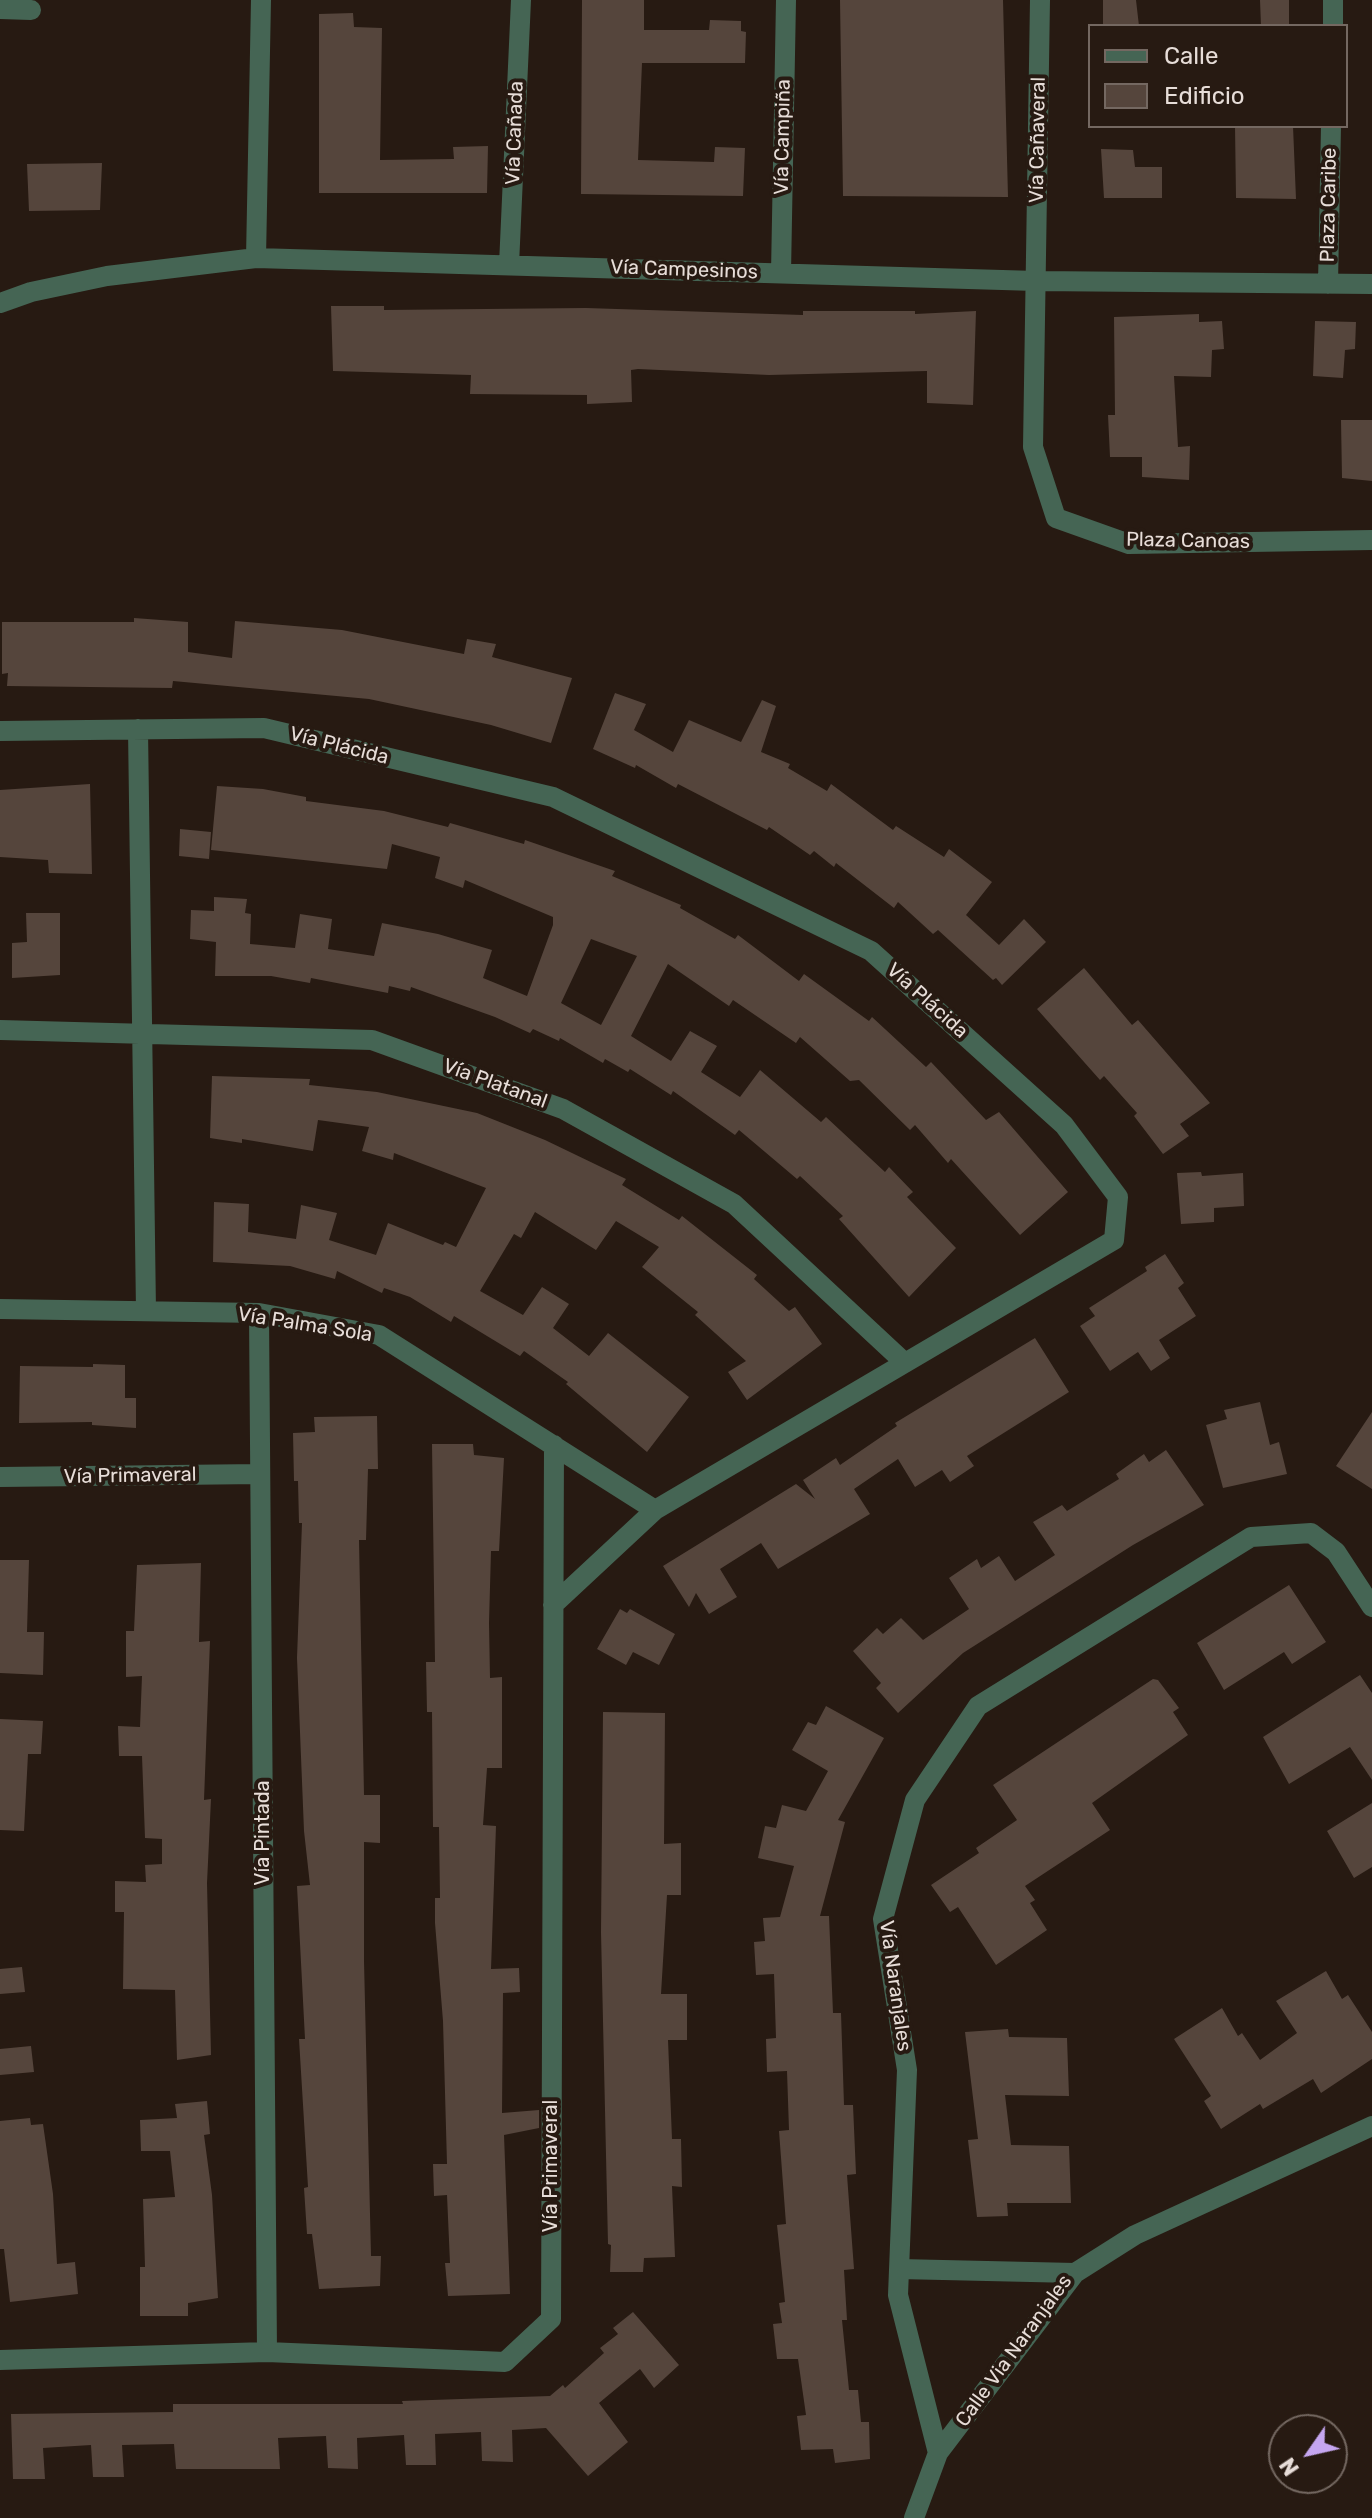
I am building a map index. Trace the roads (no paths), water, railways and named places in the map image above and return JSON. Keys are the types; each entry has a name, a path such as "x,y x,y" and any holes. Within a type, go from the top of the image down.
{"street":[{"path":"256,258 261,0"},
{"name":"Vía Cañada","path":"509,265 521,0"},
{"name":"Vía Campiña","path":"781,273 786,0"},
{"name":"Vía Cañaveral","path":"1036,281 1040,0"},
{"path":"1333,0 1333,24"},
{"path":"0,9 31,10"},
{"name":"Plaza Caribe","path":"1328,284 1331,128"},
{"name":"Vía Campesinos","path":"0,303 31,292 107,276 256,258 1036,281 1372,284"},
{"name":"Plaza Canoas","path":"1036,281 1033,447 1056,518 1129,544 1372,540"},
{"name":"Vía Plácida","path":"0,731 264,728 553,797 871,951 1064,1125 1118,1197 1114,1240 655,1510 553,1605"},
{"path":"138,729 146,1311"},
{"name":"Vía Platanal","path":"0,1030 372,1040 563,1109 734,1204 905,1363"},
{"name":"Vía Palma Sola","path":"0,1309 259,1313 379,1335 655,1510"},
{"name":"Vía Pintada","path":"259,1313 267,2352"},
{"name":"Vía Primaveral","path":"0,2360 267,2352 505,2362 551,2319 554,1445"},
{"name":"Vía Primaveral","path":"0,1477 260,1474"},
{"name":"Vía Naranjales","path":"938,2453 898,2295 907,2070 883,1919 915,1800 978,1706 1251,1537 1311,1533 1336,1552 1372,1607"},
{"path":"1075,2273 1135,2235 1372,2126"},
{"name":"Calle Via Naranjales","path":"899,2269 1075,2273"},
{"name":"Calle Via Naranjales","path":"938,2453 1075,2273"},
{"path":"914,2518 938,2453"}]}
